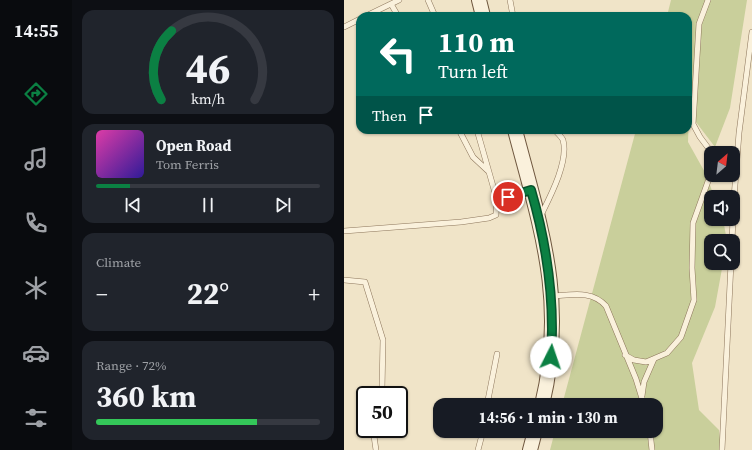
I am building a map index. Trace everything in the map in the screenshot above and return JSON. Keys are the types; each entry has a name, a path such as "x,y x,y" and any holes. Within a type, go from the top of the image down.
{"main road":[{"path":"479,0 483,12"},
{"path":"516,134 539,218 548,259 552,296 551,357 543,398"},
{"path":"530,450 533,438"}],"lane":[{"path":"374,12 398,0"},
{"path":"428,0 433,12"},
{"path":"510,0 512,12"},
{"path":"707,146 693,124 699,24 708,0"},
{"path":"391,4 396,12"},
{"path":"344,27 356,21"},
{"path":"735,190 739,133 752,32"},
{"path":"460,134 473,157 489,172"},
{"path":"344,231 489,218 496,214 497,200 478,134"},
{"path":"539,218 556,187 563,156 563,140 558,134"},
{"path":"625,355 634,360 646,362 667,353 680,337 694,300 692,268 693,223 708,182"},
{"path":"497,200 531,190"},
{"path":"722,450 731,270"},
{"path":"344,280 365,282 383,340 382,386"},
{"path":"552,296 584,294 600,300 611,316 642,398"},
{"path":"488,398 497,354"},
{"path":"642,398 644,382 654,359"},
{"path":"374,438 376,450"},
{"path":"478,450 481,438"},
{"path":"651,438 652,450"}],"green space":[{"path":"671,0 747,0 730,108 715,146 692,117 692,12 668,12"},
{"path":"635,134 688,134 688,142 704,171 704,182 709,182 712,190 704,190 704,226 724,226 726,234 704,234 704,270 722,270 715,307 692,363 699,410 719,430 721,450 550,450 553,438 663,438 663,398 564,398"}],"route":[{"path":"508,197 531,190 539,218 549,267 552,296 553,326 551,357"}]}
